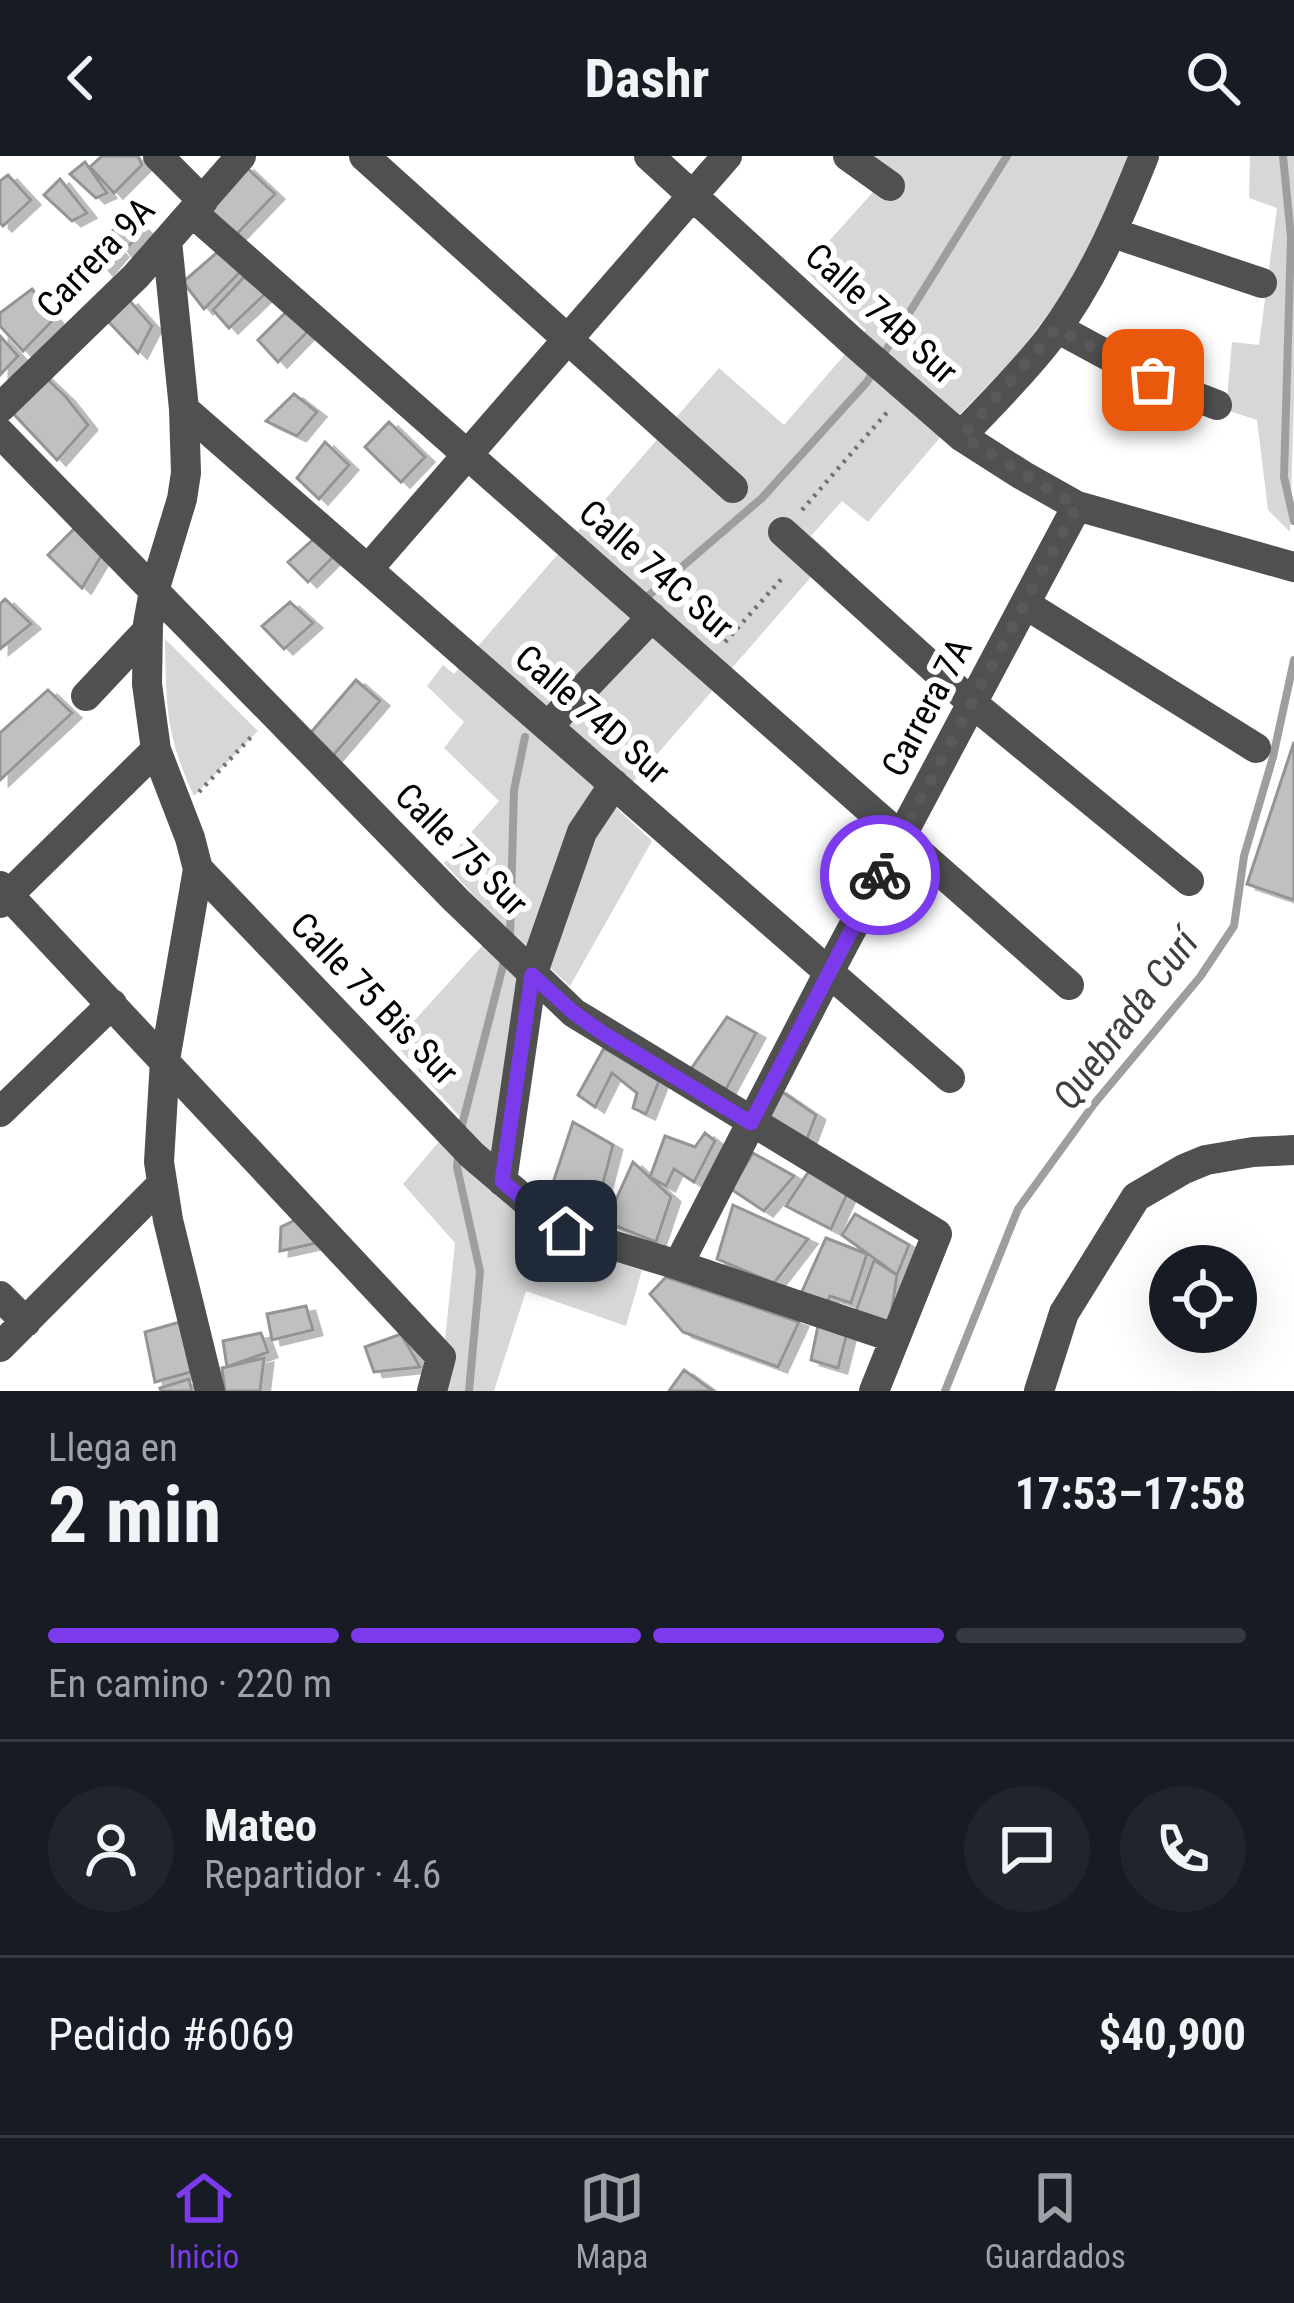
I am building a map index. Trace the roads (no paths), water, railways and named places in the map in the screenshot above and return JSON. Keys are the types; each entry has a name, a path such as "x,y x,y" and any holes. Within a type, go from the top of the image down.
{"street":[{"name":"Calle 74C Sur","path":"158,156 198,207 467,454 1070,985"},
{"name":"Carrera 9A","path":"0,408 136,276 241,156"},
{"path":"364,156 733,488"},
{"name":"Calle 74B Sur","path":"649,156 962,436 1077,506 1291,567"},
{"path":"368,569 727,156"},
{"path":"848,156 890,186"},
{"path":"962,436 1057,328 1113,233 1144,156"},
{"path":"1113,233 1262,283"},
{"path":"167,241 187,443 182,499 147,631 147,684 156,750 198,869 165,1060 162,1184 210,1391"},
{"path":"1057,328 1153,380 1217,405"},
{"name":"Calle 74D Sur","path":"184,409 950,1078"},
{"name":"Calle 75 Sur","path":"0,433 574,1013 937,1234 895,1338"},
{"name":"Carrera 7A","path":"678,1265 1077,506"},
{"path":"794,542 972,703 1189,881"},
{"path":"1025,604 1256,748"},
{"path":"548,726 652,617"},
{"path":"86,696 147,631"},
{"path":"156,750 3,894 165,1060 440,1357 432,1391"},
{"path":"502,1181 526,969 582,832 614,784"},
{"name":"Calle 75 Bis Sur","path":"198,869 448,1131 553,1225 895,1338"},
{"path":"0,1112 112,1004"},
{"path":"1039,1391 1064,1312 1136,1197 1206,1160 1294,1150"},
{"path":"0,1347 162,1184"},
{"path":"0,1296 26,1322"},
{"path":"874,1391 895,1338"}],"waterway":[{"path":"883,355 1007,156"},
{"name":"Quebrada Curí","path":"1283,156 1291,237 1284,477 1294,521"},
{"path":"648,596 762,498 876,368"},
{"name":"Quebrada Curí","path":"945,1391 1018,1209 1094,1104 1200,977 1234,926 1244,856 1273,757 1294,660"},
{"path":"510,937 514,790 525,737"},
{"path":"461,1129 505,958"},
{"path":"458,1156 480,1271 469,1391"}]}
